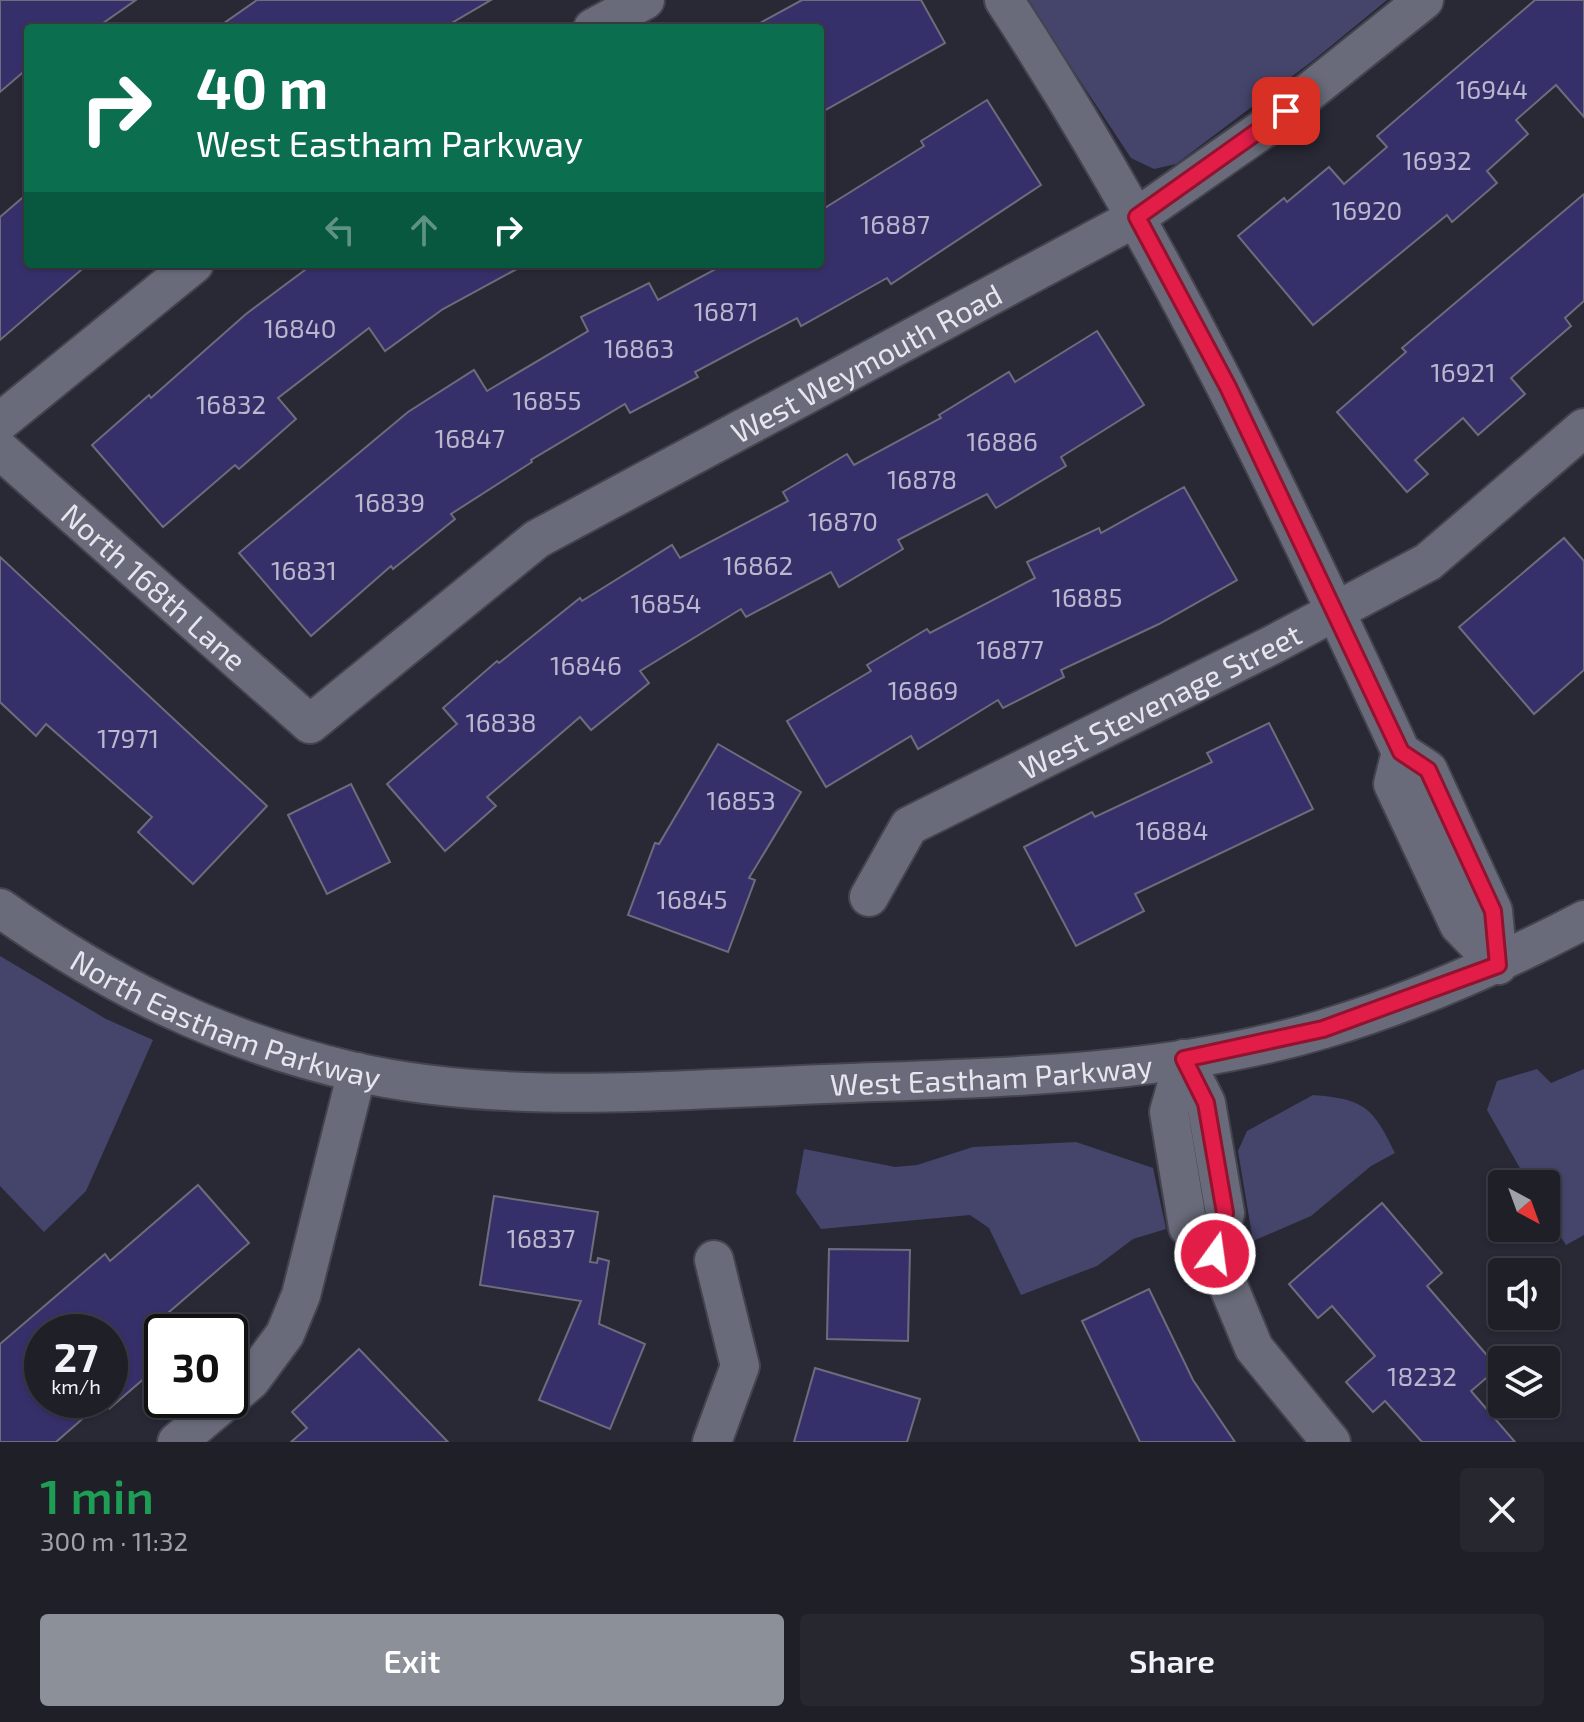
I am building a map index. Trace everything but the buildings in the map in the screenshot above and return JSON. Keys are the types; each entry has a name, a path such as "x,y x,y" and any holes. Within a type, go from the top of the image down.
{"street":[{"path":"600,24 645,0"},
{"path":"1004,0 1137,217 1228,387 1401,752 1393,784 1459,925 1498,965"},
{"name":"West Weymouth Road","path":"310,724 537,539 1137,217 1263,129 1424,0"},
{"path":"0,422 189,268"},
{"name":"West Stevenage Street","path":"869,897 909,826 1428,562 1584,428"},
{"name":"North 168th Lane","path":"0,450 310,724"},
{"name":"North Eastham Parkway","path":"0,908 71,959 166,1009 249,1041 357,1072 469,1088"},
{"name":"West Eastham Parkway","path":"469,1088 588,1092 716,1089 1040,1075 1184,1059 1323,1029 1498,965 1584,920"},
{"path":"1184,1059 1169,1112 1188,1227 1215,1254 1254,1348 1331,1442"},
{"path":"248,1383 285,1334 296,1308 357,1072"},
{"path":"712,1442 740,1366 714,1260"},
{"path":"177,1442 206,1418"}],"shaded area":[{"path":"1027,0 1387,0 1176,164 1154,169 1131,158"},
{"path":"0,956 106,1019 153,1040 86,1191 44,1232 0,1186"},
{"path":"1537,1069 1551,1083 1584,1069 1584,1235 1566,1245 1560,1236 1560,1170 1521,1170 1487,1110 1497,1081"},
{"path":"1313,1095 1344,1099 1365,1108 1380,1125 1395,1153 1371,1166 1311,1216 1253,1241 1238,1151 1247,1131"},
{"path":"1076,1142 1153,1168 1166,1229 1133,1239 1097,1266 1021,1295 989,1228 970,1215 821,1229 796,1193 804,1149 895,1167 917,1165 973,1147"}],"route":[{"path":"1215,1254 1225,1213 1206,1103 1184,1059 1323,1029 1498,965 1493,911 1428,770 1401,752 1228,387 1137,217 1286,111"}]}
